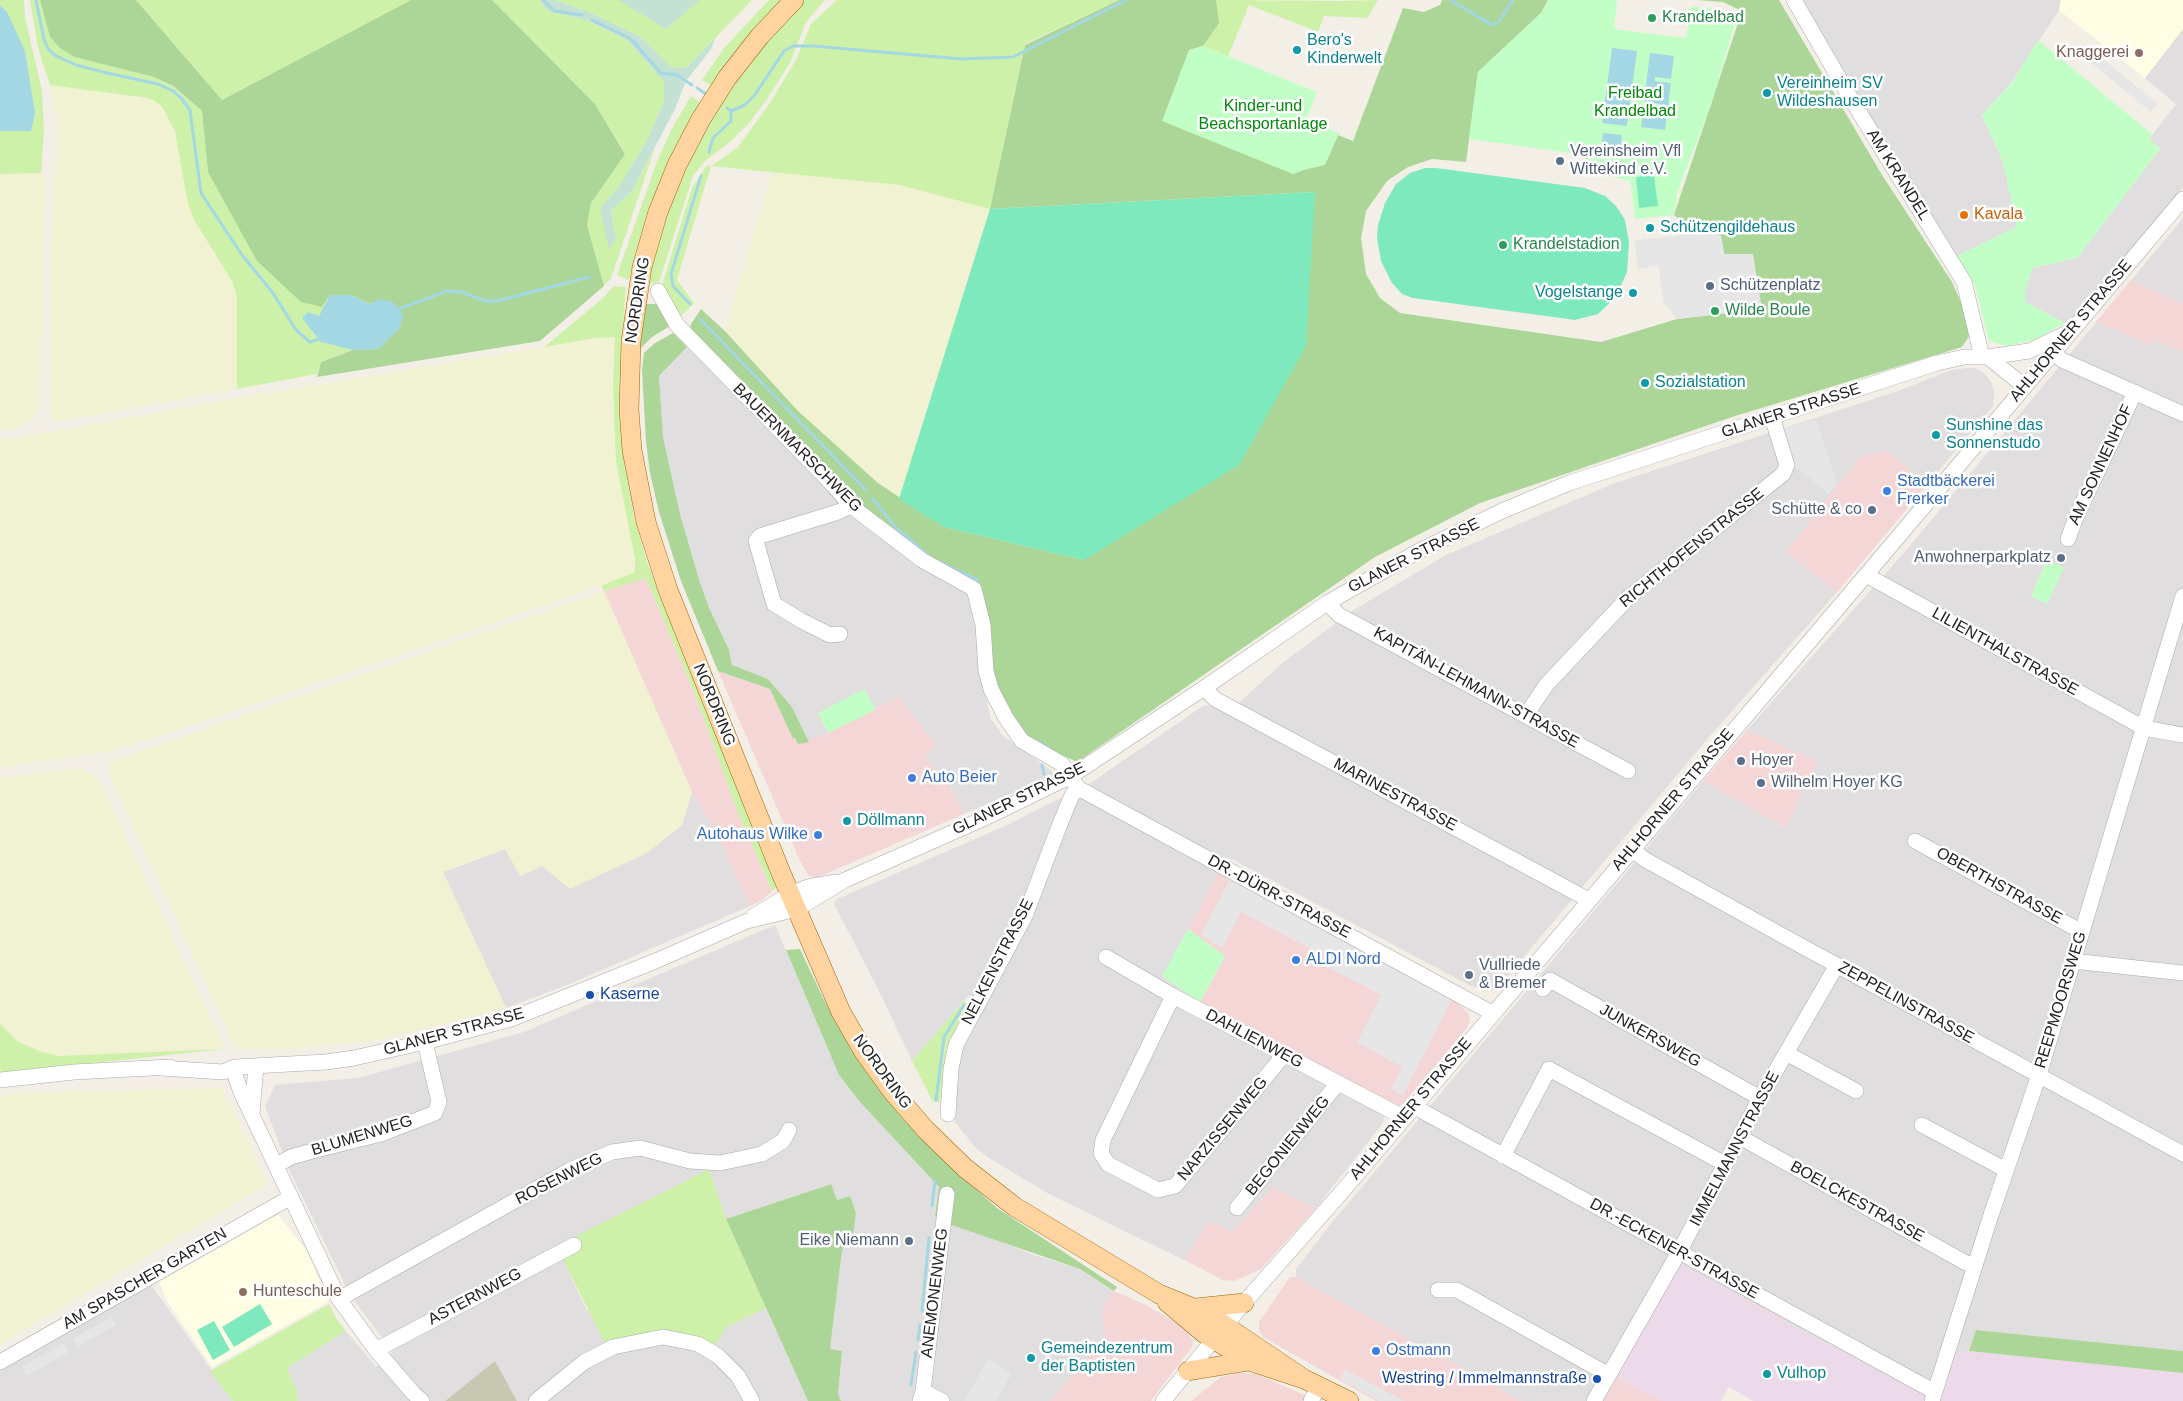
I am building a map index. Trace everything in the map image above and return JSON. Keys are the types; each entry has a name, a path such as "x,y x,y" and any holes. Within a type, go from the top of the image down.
{"main road":[{"name":"NORDRING","path":"794,0 760,36 726,78 701,119 677,165 658,212 642,267 634,308 628,377 628,410 635,468 646,522 668,590 693,655 793,901 841,1012 864,1052 892,1091 926,1130 964,1168 1015,1207 1159,1294 1219,1333"},
{"name":"NORDRING","path":"1159,1294 1196,1308 1219,1333"},
{"path":"1196,1308 1244,1303"},
{"path":"1219,1333 1249,1361 1311,1389 1349,1401"},
{"path":"1219,1333 1311,1389"},
{"path":"1188,1371 1249,1361"}],"street":[{"name":"AM KRANDEL","path":"1794,0 1851,99 1964,282 1985,357"},
{"name":"AHLHORNER STRASSE","path":"1163,1401 1244,1303 1866,575 2183,199"},
{"name":"BAUERNMARSCHWEG","path":"658,291 677,325 834,486 851,506 922,560 974,589 983,625 986,671 991,690 1006,718 1022,741 1062,764 1075,782"},
{"name":"GLANER STRASSE","path":"0,1080 74,1072 161,1068 223,1072 235,1068 256,1066 308,1064 354,1058 425,1042 511,1019 747,922 793,901 808,887 846,880 985,818 1075,782 1204,688 1326,603 1419,551 1502,511 1569,483 1937,363 2028,351 2071,331"},
{"path":"2053,352 2062,360 2183,414"},
{"path":"1985,357 2024,386"},
{"name":"AM SONNENHOF","path":"2068,539 2076,517 2135,392"},
{"name":"RICHTHOFENSTRASSE","path":"1526,715 1547,684 1628,598 1783,474 1788,465 1772,417"},
{"path":"840,634 830,635 774,604 756,541 760,536 838,512 851,506"},
{"name":"LILIENTHALSTRASSE","path":"1866,575 2144,728 2183,735"},
{"name":"REEPMOORSWEG","path":"1934,1397 1975,1265 2038,1075 2183,596"},
{"name":"KAPITÄN-LEHMANN-STRASSE","path":"1326,603 1339,615 1628,771"},
{"name":"MARINESTRASSE","path":"1204,688 1215,699 1589,900"},
{"name":"DR.-DÜRR-STRASSE","path":"1075,782 1492,1013"},
{"name":"NELKENSTRASSE","path":"948,1114 951,1069 956,1045 1025,916 1072,796 1075,782"},
{"name":"OBERTHSTRASSE","path":"1915,841 2082,932"},
{"name":"ZEPPELINSTRASSE","path":"1632,849 1644,859 2183,1154"},
{"name":"DAHLIENWEG","path":"1106,957 1173,996 1338,1083 1408,1112"},
{"path":"2073,961 2183,973"},
{"name":"IMMELMANNSTRASSE","path":"1594,1401 1679,1252 1760,1098 1837,965"},
{"name":"JUNKERSWEG","path":"1543,990 1550,980 1760,1098"},
{"name":"NARZISSENWEG","path":"1173,996 1103,1140 1100,1153 1108,1164 1158,1190 1175,1186 1284,1055"},
{"name":"BLUMENWEG","path":"277,1165 299,1155 381,1134 435,1113 439,1102 425,1042"},
{"name":"IMMELMANNSTRASSE","path":"1786,1053 1856,1090"},
{"path":"252,1114 256,1066"},
{"path":"235,1068 236,1078 252,1114 339,1299 376,1350 417,1397"},
{"path":"1503,1156 1549,1069 1725,1164"},
{"name":"BEGONIENWEG","path":"1237,1208 1338,1083"},
{"name":"DR.-ECKENER-STRASSE","path":"1408,1112 1503,1156 1679,1252 1934,1397"},
{"path":"1922,1125 2006,1170"},
{"name":"ROSENWEG","path":"339,1299 570,1170 612,1152 640,1148 690,1161 720,1163 762,1154 784,1141 789,1130"},
{"name":"BOELCKESTRASSE","path":"1740,1137 1961,1260 1975,1265"},
{"name":"ANEMONENWEG","path":"942,1401 922,1396 948,1194"},
{"name":"AM SPASCHER GARTEN","path":"0,1362 291,1197"},
{"name":"ASTERNWEG","path":"376,1350 574,1245"},
{"path":"1438,1290 1457,1290 1609,1375"},
{"path":"536,1401 584,1362 613,1347 662,1337 698,1344 718,1356 738,1376 752,1401"}],"shaded area":[{"path":"540,0 555,0 591,13 639,36 671,67 686,68 716,37 711,49 686,81 675,109 632,191 611,211 616,240 609,249 600,208 618,188 648,139 664,100 664,82 627,40 589,21 546,10"},
{"path":"618,0 700,0 666,29"},
{"path":"1803,0 2061,0 2059,10 2012,82 1982,115 2003,162 2017,227 1957,256 1824,39"},
{"name":"Knaggerei","path":"2061,0 2183,0 2183,29 2145,78 2059,10"},
{"path":"2183,29 2183,187 2076,314 2065,323 2025,302 2025,293 2032,268 2077,258 2160,149 2149,139 2176,104 2145,78"},
{"path":"2091,49 2158,104 2151,112 2084,57"},
{"path":"50,85 141,97 154,100 163,108 175,131 187,199 232,281 237,296 237,389 54,422 51,413 50,277 57,122"},
{"path":"772,171 900,185 990,209 899,499 878,483 798,411 725,331"},
{"path":"41,173 45,179 40,408 32,419 19,427 0,430 0,174"},
{"path":"2183,218 2183,1351 1976,1330 1969,1351 1953,1355 1934,1401 1683,1266 1675,1270 1604,1401 1522,1401 1296,1277 1296,1269 1330,1225 1703,781 1785,828 1817,761 1747,730 1908,548"},
{"name":"Schützenplatz","path":"1676,222 1682,222 1721,236 1724,254 1753,254 1762,309 1677,319 1663,302 1659,265 1638,270 1635,240 1677,236"},
{"path":"2131,280 2183,304 2183,352 2156,340 2151,346 2096,322"},
{"path":"615,337 613,387 616,462 635,559 635,572 601,586 151,739 111,751 0,768 0,441 238,398 595,338"},
{"path":"687,347 853,515 963,586 975,610 979,657 990,717 1002,735 1056,774 964,814 950,787 925,757 937,743 926,733 899,697 809,742 792,707 768,679 732,665 729,650 710,610 700,583 680,514 663,437 659,376"},
{"path":"1975,368 1985,374 1992,383 1994,394 1993,406 1927,485 1886,450 1861,456 1786,552 1837,592 1709,737 1500,985 1491,991 1471,986 1228,857 1188,929 1200,1002 1194,1015 1384,1115 1383,1123 1316,1208 1272,1188 1232,1232 1209,1221 1184,1260 1049,1194 989,1158 975,1147 955,1122 957,1099 952,1083 970,1005 969,995 912,1061 877,987 834,904 837,899 1005,826 1092,782 1203,706 1238,704 1281,664 1352,611 1446,555 1615,483 1901,390 1951,370"},
{"path":"1816,420 1837,484 1829,494 1794,466 1782,429"},
{"path":"1886,450 1927,485 1837,592 1786,552 1861,456"},
{"path":"646,578 694,692 738,813 772,891 761,901 750,906 715,829 692,792 604,591"},
{"path":"604,591 692,792 682,825 647,853 570,889 542,866 520,876 505,849 443,872 506,1008 369,1042 274,1050 236,1049 111,779 109,762"},
{"path":"718,671 770,689 793,739 795,738 798,744 828,733 899,697 926,733 937,743 925,757 950,787 964,814 816,878 809,876 800,861"},
{"path":"1747,730 1817,761 1786,828 1703,781"},
{"path":"80,768 92,774 101,783 225,1049 57,1056 39,1051 17,1041 0,1024 0,778"},
{"path":"692,792 715,829 750,906 567,985 506,1008 443,872 506,849 542,866 647,853 682,825"},
{"path":"1221,869 1453,998 1468,1013 1470,1020 1467,1028 1403,1104 1398,1106 1200,1002 1225,956 1188,929"},
{"path":"1230,879 1452,999 1403,1095 1391,1089 1402,1067 1357,1042 1381,995 1320,963 1324,956 1241,912 1222,948 1201,935"},
{"path":"775,925 839,1075 860,1102 939,1187 935,1215 1031,1254 1080,1269 1114,1291 1102,1309 1105,1339 1050,1401 841,1401 838,1394 842,1352 830,1349 842,1249 853,1236 856,1213 850,1196 837,1200 830,1184 726,1219 709,1169 557,1247 587,1311 726,1327 766,1308 808,1401 517,1401 495,1362 445,1401 299,1401 287,1368 346,1331 376,1367 393,1352 350,1295 287,1165 265,1106 275,1085 358,1078 524,1032"},
{"path":"222,1088 268,1184 0,1344 0,1096 15,1093"},
{"path":"1272,1188 1316,1208 1261,1269 1234,1281 1223,1280 1184,1260 1209,1221 1232,1232"},
{"name":"Hunteschule","path":"278,1215 306,1250 328,1302 212,1367 167,1301 159,1282"},
{"path":"1683,1266 1925,1396 1925,1401 1753,1401 1729,1387 1721,1401 1662,1401 1617,1377 1675,1269"},
{"path":"143,1273 233,1401 0,1401 0,1356"},
{"path":"1290,1277 1296,1277 1522,1401 1376,1401 1263,1337 1259,1330 1259,1322"},
{"path":"1114,1291 1146,1305 1185,1328 1193,1341 1192,1347 1151,1401 1050,1401 1105,1339 1102,1309"},
{"path":"111,1317 116,1325 77,1347 73,1339"},
{"path":"64,1343 69,1352 26,1376 22,1367"},
{"path":"1969,1351 2183,1373 2183,1401 1938,1401 1953,1355"},
{"path":"988,1359 1012,1373 996,1401 964,1401"},
{"path":"495,1361 517,1401 445,1401"},
{"path":"1345,1370 1405,1401 1379,1401 1340,1379"},
{"path":"1239,1373 1256,1374 1319,1401 1191,1401 1221,1377"},
{"path":"1617,1377 1662,1401 1604,1401"}],"green space":[{"path":"0,0 24,0 25,18 42,90 44,130 41,173 0,174 0,131 31,131 7,12 0,5"},
{"path":"30,0 40,0 50,37 74,57 154,77 172,86 202,111 208,172 322,307 330,295 351,295 370,304 378,349 353,350 321,362 317,374 237,389 237,296 232,281 193,218 187,199 175,131 163,108 154,100 141,97 50,85 38,48"},
{"path":"40,0 136,0 222,100 411,0 492,0 595,104 625,154 591,203 587,225 604,286 540,341 317,377 321,362 353,350 378,349 370,304 351,295 330,295 322,307 301,302 257,261 208,172 202,111 173,86 154,77 74,57 60,48 50,37"},
{"path":"136,0 411,0 222,100"},
{"path":"492,0 540,0 546,10 589,21 627,40 664,82 664,100 648,139 618,188 600,208 616,240 611,211 632,191 655,148 611,278 604,286 587,225 591,203 625,153 595,104"},
{"path":"555,0 752,0 686,68 671,67 639,36 591,13"},
{"path":"769,0 783,0 735,52 711,86 702,80 724,48"},
{"path":"804,0 825,0 806,22 790,63 750,122 731,141 705,161 693,176 659,282 650,284 651,266 665,215 693,150 732,83 765,41"},
{"path":"837,0 1119,0 1025,44 990,209 900,185 711,166 737,148 768,106 796,60 811,24"},
{"path":"1119,0 1216,0 1219,23 1203,46 1189,50 1293,174 1325,164 1338,135 1353,141 1403,8 1424,12 1440,5 1442,0 1548,0 1541,13 1478,72 1466,162 1432,159 1408,167 1387,181 1366,211 1361,238 1366,274 1380,298 1400,313 1601,342 1677,319 1762,309 1724,254 1721,236 1682,222 1674,215 1742,11 1723,2 1697,0 1779,0 1882,175 1952,282 1967,316 1970,335 1962,347 1732,417 1480,503 1375,557 1077,762 1025,737 996,690 977,581 923,556 857,504 689,334 691,324 701,309 725,331 798,411 878,483 944,527 1084,560 1315,192 990,209 1025,45"},
{"path":"1216,0 1378,0 1367,18 1324,16 1318,32 1249,5 1228,57 1203,46 1218,23"},
{"name":"Freibad Krandelbad","path":"1549,0 1617,0 1614,29 1686,38 1691,6 1738,13 1711,105 1678,190 1674,215 1635,219 1630,181 1584,170 1585,155 1469,139 1478,72 1541,13"},
{"path":"2038,40 2152,134 2149,139 2160,149 2077,258 2032,268 2025,293 2025,302 2065,323 2034,340 2006,346 1989,341 1975,286 1957,256 2017,227 2003,162 1982,115 2012,83"},
{"name":"Kinder-und Beachsportanlage","path":"1203,46 1317,92 1306,120 1339,133 1325,165 1293,174 1162,121 1189,50"},
{"path":"691,96 701,103 653,200 635,253 629,280 617,275 656,164 671,130"},
{"path":"707,165 711,166 677,280 694,303 678,319 661,288 692,188"},
{"name":"Krandelstadion","path":"1425,168 1585,188 1605,196 1616,206 1625,220 1629,243 1627,272 1616,297 1598,314 1575,320 1413,298 1402,294 1392,283 1381,261 1377,238 1378,225 1385,203 1396,184 1410,173"},
{"path":"1654,175 1658,206 1639,208 1636,177"},
{"path":"1315,192 1306,346 1239,465 1084,560 944,527 899,499 990,209"},
{"path":"614,286 626,287 621,349 620,399 626,471 634,517 647,562 775,878 776,888 772,891 738,813 694,692 646,578 604,591 601,586 635,572 635,559 616,462 613,387 615,337 595,338 544,347 602,299"},
{"path":"646,304 660,304 670,326 652,337 638,351"},
{"path":"673,333 687,347 659,376 663,437 680,514 700,583 710,610 729,650 732,665 768,679 792,707 809,742 798,744 795,738 793,739 770,689 718,671 681,581 659,512 650,473 646,442 642,370 644,353 655,343"},
{"path":"2047,560 2064,568 2047,604 2031,596"},
{"path":"865,689 875,710 828,733 818,713"},
{"path":"1188,929 1225,956 1200,1002 1162,976"},
{"path":"800,949 823,998 849,1045 901,1117 943,1160 997,1208 1117,1287 1114,1291 1080,1269 937,1220 935,1216 939,1187 860,1102 839,1075 786,950"},
{"path":"964,1001 970,1005 946,1049 940,1102 933,1102 912,1061"},
{"path":"0,1024 17,1041 39,1051 57,1056 225,1049 0,1073"},
{"path":"709,1169 726,1219 766,1308 726,1327 715,1346 696,1338 606,1345 556,1246"},
{"path":"831,1184 837,1200 850,1196 856,1213 853,1236 842,1250 830,1349 842,1351 838,1394 841,1401 808,1401 726,1219"},
{"path":"260,1304 272,1324 234,1347 222,1327"},
{"path":"329,1304 336,1318 346,1331 287,1368 299,1401 233,1401 210,1371"},
{"path":"214,1321 230,1350 213,1360 197,1330"},
{"path":"1976,1330 2183,1351 2183,1373 1969,1351"}],"water":[{"path":"0,5 7,12 25,51 35,113 31,131 0,131"},
{"path":"1612,48 1637,51 1627,126 1602,123"},
{"path":"1650,53 1674,56 1671,79 1655,77 1655,81 1671,83 1665,130 1641,127 1644,106 1659,107 1660,104 1644,101"},
{"path":"1603,133 1622,135 1620,154 1601,151"},
{"path":"330,295 351,295 369,304 380,299 393,302 403,314 400,328 378,349 353,350 321,342 302,318 308,312 319,316"}],"waterway":[{"path":"36,0 44,39 48,49 56,56 76,65 158,84 173,91 182,99 190,110 201,193 242,255 273,293 296,330 310,342 322,338"},
{"path":"543,0 554,11 582,15"},
{"path":"727,108 731,111 745,105 754,96 784,51 793,46 813,46 962,59 1013,57 1126,0"},
{"path":"1450,0 1492,25 1499,21 1513,0"},
{"path":"592,20 631,39 661,73 677,75 692,85"},
{"path":"697,88 709,96"},
{"path":"709,152 713,138 731,121 731,111"},
{"path":"690,304 673,286 671,274 701,176"},
{"path":"396,310 447,291 462,292 485,301 497,301 589,277"},
{"path":"700,319 866,490"},
{"path":"872,498 896,528 928,555"},
{"path":"938,561 978,580"},
{"path":"1038,742 1048,747"},
{"path":"1042,765 1044,774"},
{"path":"936,1100 944,1037 964,1005"},
{"path":"932,1206 935,1181"},
{"path":"922,1311 929,1238"},
{"path":"918,1340 920,1325"},
{"path":"911,1385 916,1352"}],"place":[{"name":"Krandelbad","path":"1652,18"},
{"name":"Bero's Kinderwelt","path":"1297,50"},
{"name":"Knaggerei","path":"2139,53"},
{"name":"Vereinheim SV Wildeshausen","path":"1767,93"},
{"name":"Vereinsheim Vfl Wittekind e.V.","path":"1560,161"},
{"name":"Kavala","path":"1964,215"},
{"name":"Schützengildehaus","path":"1650,228"},
{"name":"Krandelstadion","path":"1503,245"},
{"name":"Schützenplatz","path":"1710,286"},
{"name":"Vogelstange","path":"1633,293"},
{"name":"Wilde Boule","path":"1715,311"},
{"name":"Sozialstation","path":"1645,383"},
{"name":"Sunshine das Sonnenstudo","path":"1936,435"},
{"name":"Stadtbäckerei Frerker","path":"1887,491"},
{"name":"Schütte & co","path":"1872,510"},
{"name":"Anwohnerparkplatz","path":"2061,558"},
{"name":"Hoyer","path":"1741,761"},
{"name":"Auto Beier","path":"912,778"},
{"name":"Wilhelm Hoyer KG","path":"1761,783"},
{"name":"Döllmann","path":"847,821"},
{"name":"Autohaus Wilke","path":"818,835"},
{"name":"ALDI Nord","path":"1296,960"},
{"name":"Vullriede & Bremer","path":"1469,975"},
{"name":"Kaserne","path":"590,995"},
{"name":"Eike Niemann","path":"909,1241"},
{"name":"Hunteschule","path":"243,1292"},
{"name":"Ostmann","path":"1376,1351"},
{"name":"Gemeindezentrum der Baptisten","path":"1031,1358"},
{"name":"Vulhop","path":"1767,1374"},
{"name":"Westring / Immelmannstraße","path":"1597,1379"}]}
